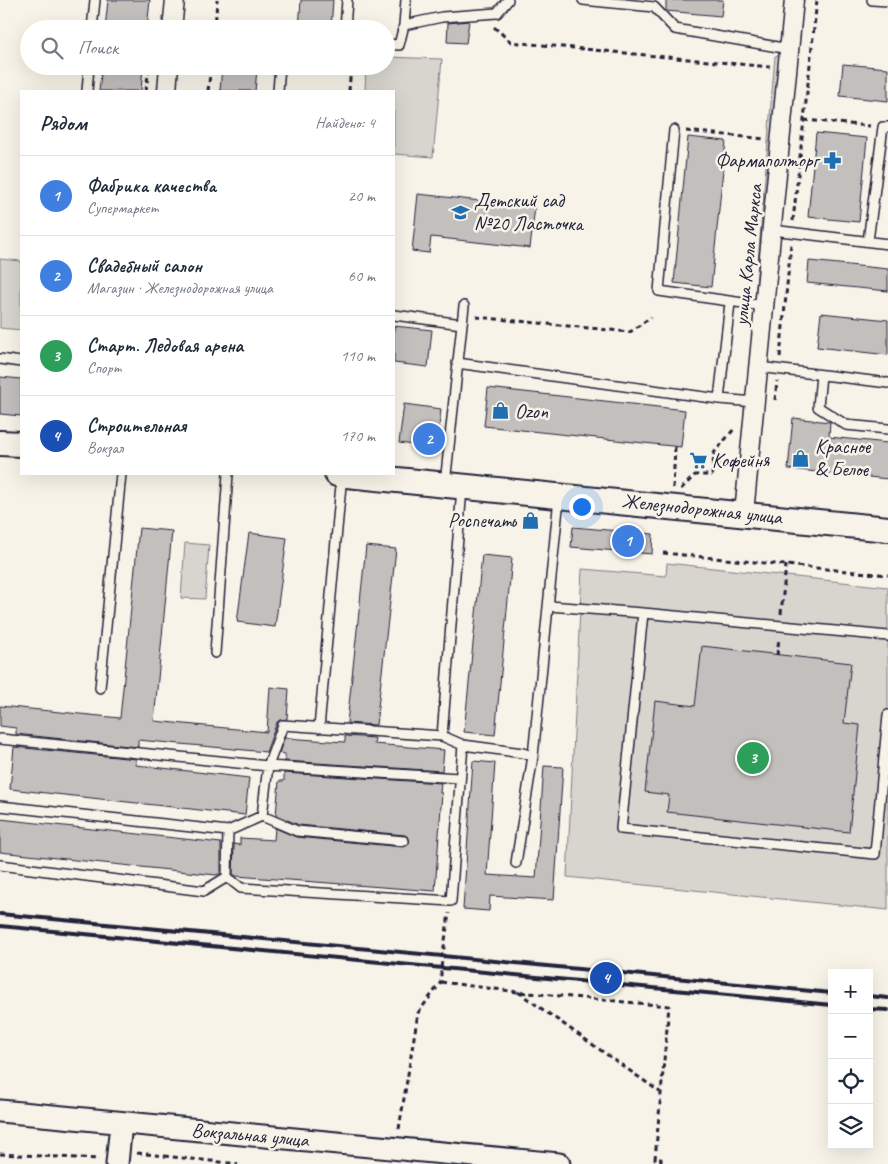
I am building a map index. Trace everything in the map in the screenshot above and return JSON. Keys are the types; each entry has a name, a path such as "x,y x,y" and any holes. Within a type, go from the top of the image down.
{"main road":[{"path":"0,442 20,444"},
{"name":"Железнодорожная улица","path":"352,475 888,528"}],"street":[{"path":"173,20 175,0"},
{"name":"улица Карла Маркса","path":"744,514 794,0"},
{"path":"167,90 168,75"},
{"name":"Вокзальная улица","path":"0,1111 560,1164"},
{"path":"117,1164 121,1123"}],"lane":[{"path":"93,20 95,0"},
{"path":"346,20 347,0"},
{"path":"395,45 399,45 404,25 406,0"},
{"path":"404,25 442,17 497,13 508,0"},
{"path":"583,0 654,7 674,28 790,49"},
{"path":"872,0 888,1"},
{"path":"86,90 88,75"},
{"path":"278,90 279,75"},
{"path":"868,241 885,127"},
{"path":"674,130 660,291 764,306"},
{"path":"772,230 888,244"},
{"path":"720,399 730,302"},
{"path":"442,736 454,485 457,363 464,306"},
{"path":"395,315 462,320"},
{"path":"0,359 20,362"},
{"path":"457,363 720,399 755,402"},
{"path":"758,367 888,383"},
{"path":"821,375 818,407 846,425 888,429"},
{"path":"100,688 121,475"},
{"path":"215,653 228,475"},
{"path":"319,728 342,475"},
{"path":"516,863 533,756 560,495"},
{"path":"549,606 888,636"},
{"path":"643,613 621,829 875,854 888,716"},
{"path":"262,816 268,766 283,725 442,736 463,745 533,756"},
{"path":"0,739 268,766 459,778"},
{"path":"227,877 241,888 451,901 463,745"},
{"path":"0,804 228,830 262,816 297,831 404,842"},
{"path":"227,877 228,830"},
{"path":"0,865 204,891 227,877"}],"path":[{"path":"216,20 217,0"},
{"path":"774,405 817,0"},
{"path":"481,14 511,42 770,67"},
{"path":"146,90 148,75"},
{"path":"208,90 210,75"},
{"path":"349,90 350,75"},
{"path":"804,120 885,127"},
{"path":"674,130 765,139"},
{"path":"462,320 630,332 651,317"},
{"path":"678,492 695,475 712,475 714,454 735,429"},
{"path":"672,492 675,447"},
{"path":"712,464 731,465"},
{"path":"663,553 888,575"},
{"path":"777,655 786,565"},
{"path":"396,1148 418,1013 441,982 441,968 451,901"},
{"path":"441,982 518,992 668,1006 654,1159 661,1159 661,1164"},
{"path":"518,992 661,1092"}],"shaded area":[{"path":"775,56 778,56 781,61 760,294 755,298"},
{"path":"395,57 442,59 433,157 395,154 395,90 365,90 366,75 395,75"},
{"path":"0,259 20,261 20,330 0,328"},
{"path":"185,543 209,545 205,599 181,598"},
{"path":"667,563 888,587 888,910 567,877 582,569 666,576"}],"building":[{"path":"108,0 150,0 148,20 106,20"},
{"path":"301,0 333,0 332,20 300,20"},
{"path":"666,0 723,0 721,16 666,11"},
{"path":"469,21 466,43 447,42 448,23"},
{"path":"843,64 888,68 888,101 840,96"},
{"path":"101,75 142,75 141,90 99,90"},
{"path":"221,75 256,75 255,90 220,90"},
{"path":"816,133 867,138 859,222 808,217"},
{"path":"688,137 726,141 711,287 674,283"},
{"path":"418,194 535,207 530,248 431,237 429,253 412,251"},
{"path":"809,261 888,269 888,291 807,283"},
{"path":"821,313 888,320 888,355 817,347"},
{"path":"395,326 432,330 428,367 395,363"},
{"path":"0,377 20,379 20,416 0,414"},
{"path":"488,388 685,410 681,447 484,426"},
{"path":"404,404 441,409 437,448 399,443"},
{"path":"793,418 830,422 829,437 888,443 888,479 788,469"},
{"path":"573,527 653,534 652,554 571,547"},
{"path":"139,528 172,531 154,721 267,732 270,687 289,689 287,719 277,722 266,752 138,740 138,747 16,734 16,728 0,726 0,706 120,718"},
{"path":"249,533 287,538 275,627 237,622"},
{"path":"366,546 396,549 376,725 347,723"},
{"path":"482,555 512,558 495,735 464,732"},
{"path":"702,646 851,663 844,723 860,725 849,832 667,812 669,795 645,792 655,701 695,706"},
{"path":"285,736 285,738 345,742 345,736 375,738 374,744 444,750 442,771 285,761 285,754 279,753"},
{"path":"14,747 136,759 136,765 249,778 245,815 10,789"},
{"path":"473,761 495,763 487,875 536,878 544,766 563,767 554,900 490,896 489,911 463,909"},
{"path":"284,773 441,783 440,793 442,793 435,891 236,876 233,874 234,844 240,845 240,838 274,840 275,828 296,837 403,847 409,844 409,838 405,835 299,825 276,815 279,781 284,781"},
{"path":"0,819 221,843 221,873 216,875 0,852"}],"railway":[{"path":"0,914 828,993"},
{"path":"0,926 828,1005"},
{"path":"873,996 888,998"},
{"path":"873,1009 888,1010"}],"place":[{"name":"Фармаполторг","path":"832,160"},
{"name":"Детский сад №20 Ласточка","path":"460,212"},
{"name":"Ozon","path":"501,411"},
{"name":"Свадебный салон","path":"429,439"},
{"name":"Красное & Белое","path":"801,458"},
{"name":"Кофейня","path":"698,460"},
{"name":"Роспечать","path":"530,520"},
{"name":"Фабрика качества","path":"628,541"},
{"name":"Старт. Ледовая арена","path":"753,758"},
{"name":"Строительная","path":"606,978"}]}
